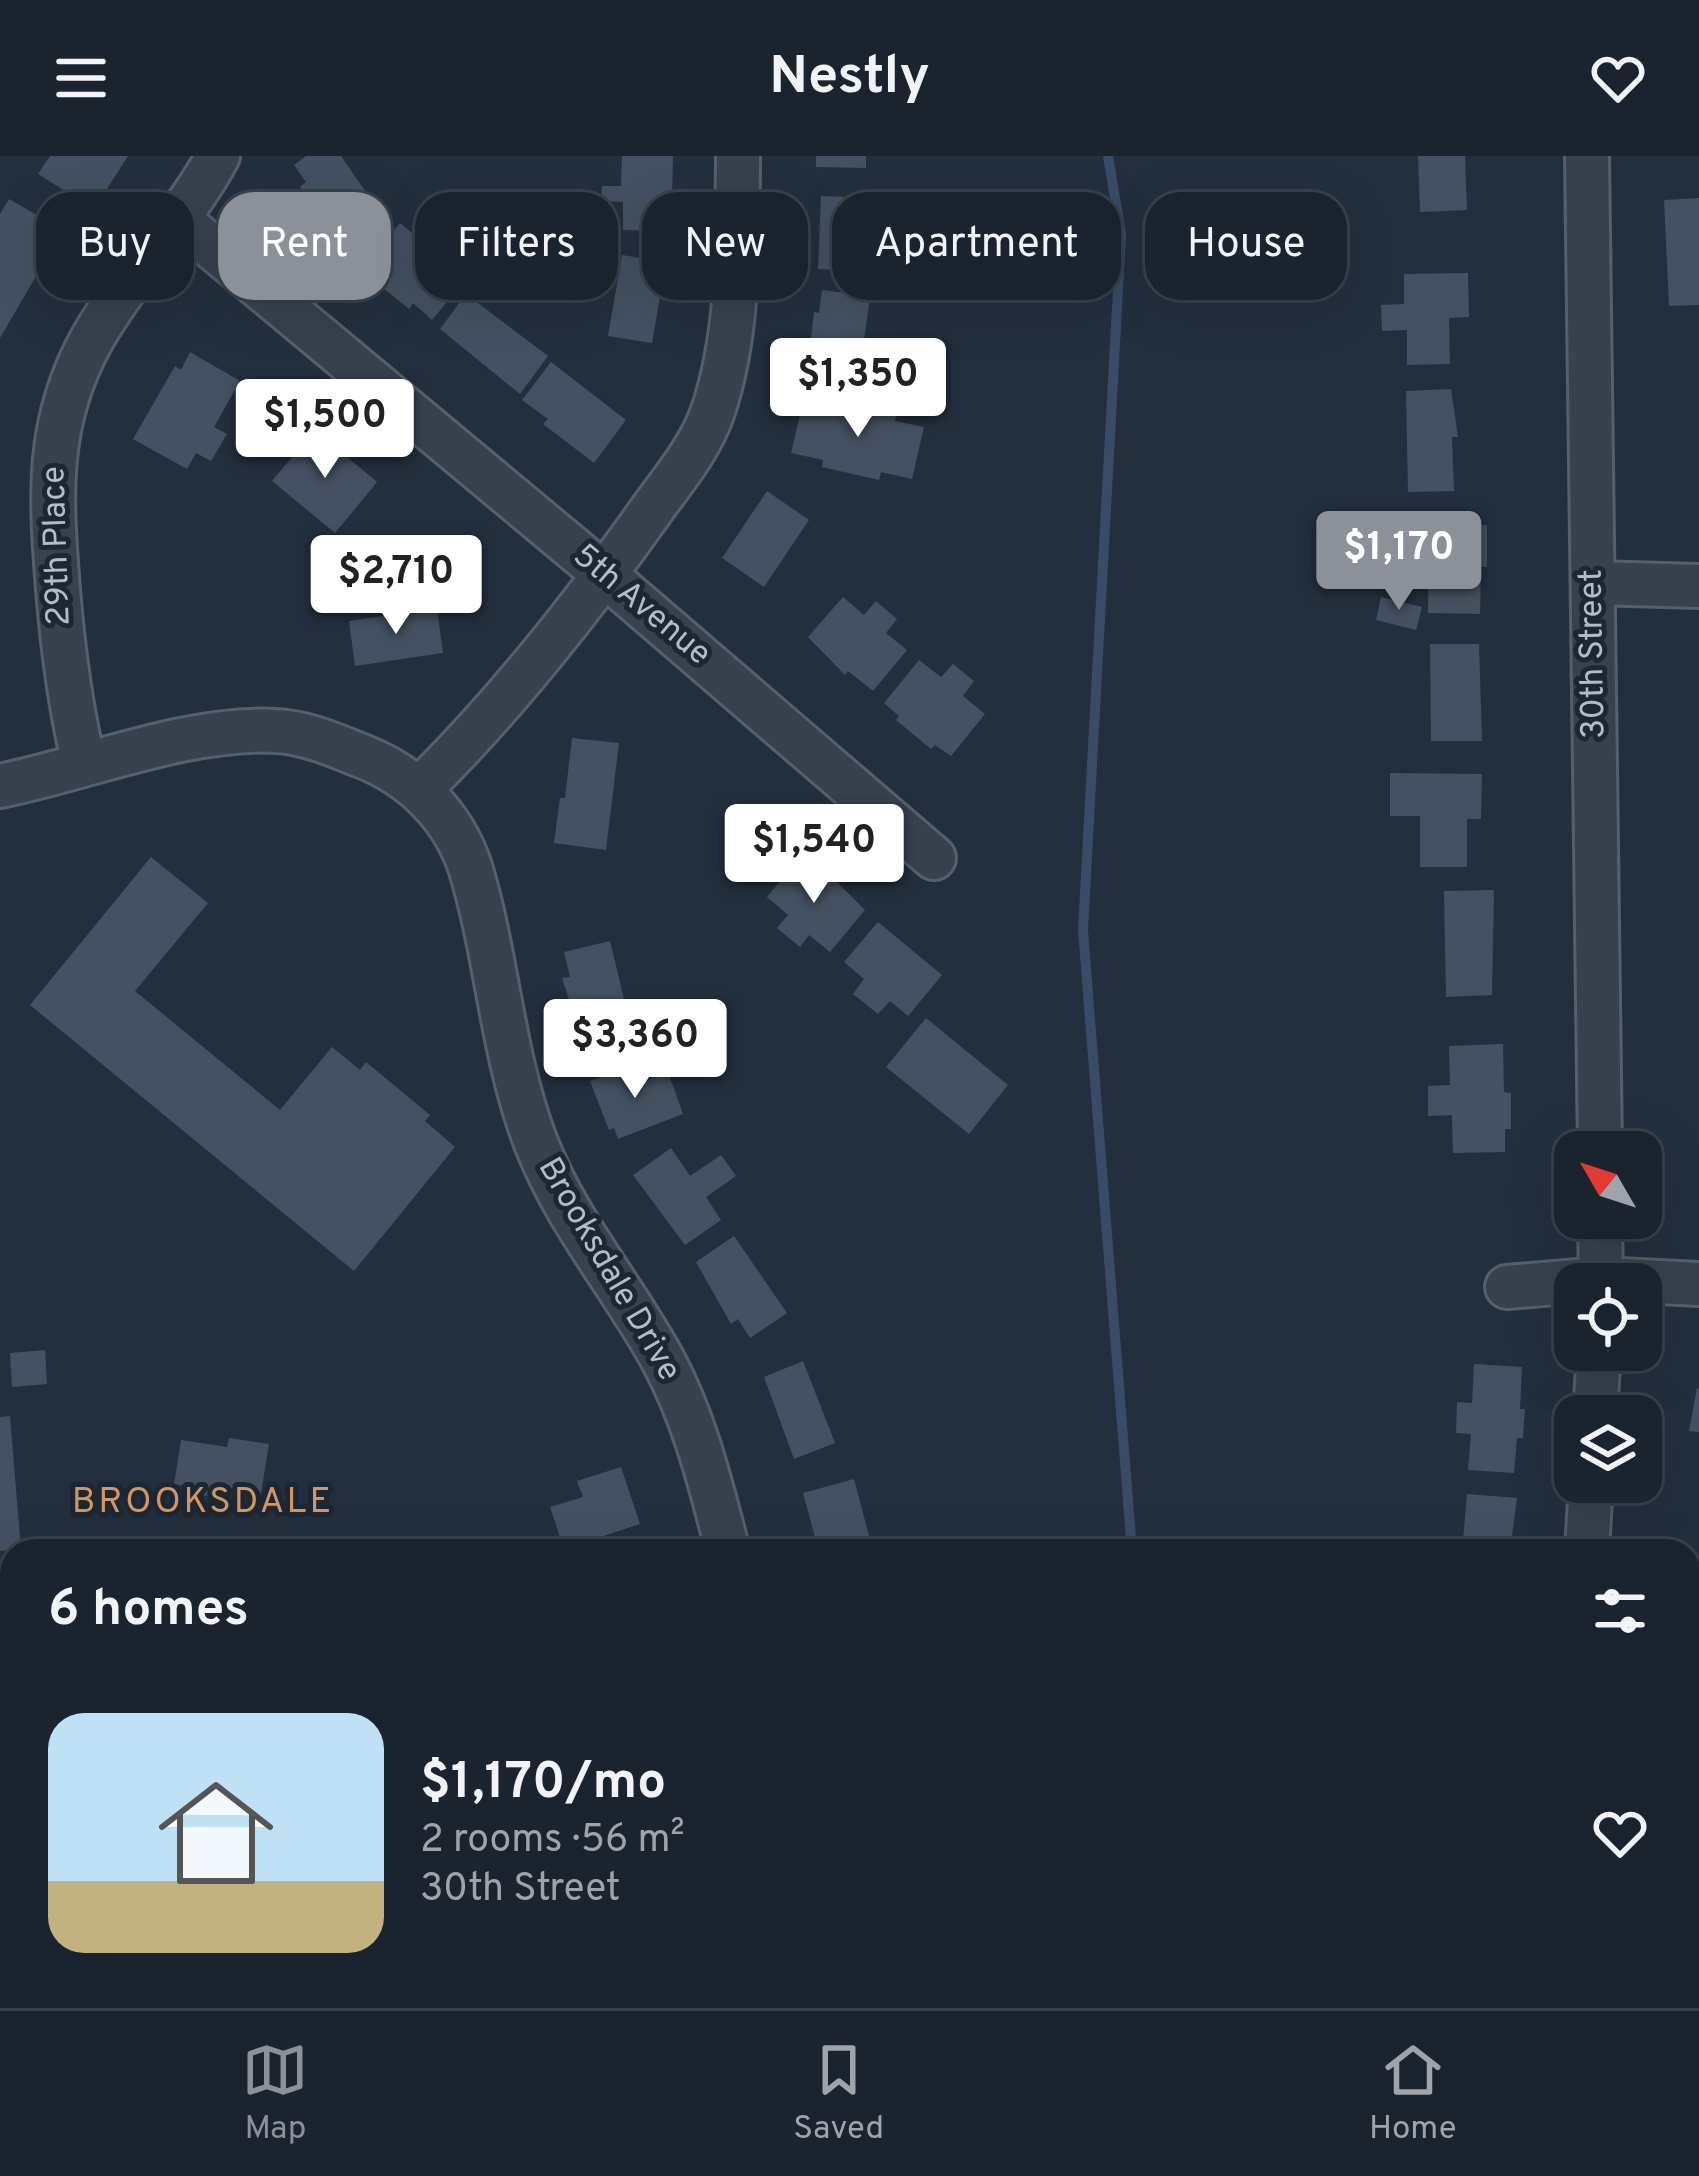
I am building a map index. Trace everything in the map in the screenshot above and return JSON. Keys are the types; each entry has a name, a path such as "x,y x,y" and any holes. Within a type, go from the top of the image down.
{"street":[{"name":"29th Place","path":"194,195 218,156"},
{"path":"0,786 192,739 274,731 316,738 376,762 421,788 464,746 605,574 692,452 712,416 730,335 738,156"},
{"name":"30th Street","path":"1587,156 1600,1131"},
{"name":"5th Avenue","path":"194,232 605,574 934,858"},
{"name":"29th Place","path":"84,764 64,665 52,458 72,381 116,300"},
{"path":"1594,583 1699,586"},
{"name":"Brooksdale Drive","path":"421,788 470,865 513,1067 537,1146 554,1183 681,1397 725,1539"},
{"path":"1662,1283 1699,1284"},
{"path":"1507,1287 1554,1284"},
{"path":"1588,1539 1590,1503"}],"building":[{"path":"50,156 128,156 105,192 67,192 38,174"},
{"path":"306,156 341,156 366,192 303,192 300,187 306,182 294,165"},
{"path":"622,156 673,156 672,192 642,192 642,230 623,230 623,202 618,202 618,192 602,192 602,186 621,186"},
{"path":"816,156 866,156 866,168 816,167"},
{"path":"1418,156 1465,156 1467,210 1420,212"},
{"path":"821,196 832,196 832,270 818,269"},
{"path":"1699,198 1699,305 1669,306 1664,200"},
{"path":"9,199 36,214 36,276 0,338 0,214"},
{"path":"400,223 415,235 415,300 449,300 432,320 413,303 409,309 391,294 391,234"},
{"path":"622,255 642,258 642,300 659,300 652,343 608,336 614,300 618,300"},
{"path":"1468,273 1469,317 1449,318 1450,364 1407,365 1407,330 1382,331 1381,305 1404,304 1404,274"},
{"path":"822,290 832,291 832,300 869,300 859,379 818,375 821,357 809,355 814,312 819,313"},
{"path":"462,300 474,300 548,356 520,394 440,329"},
{"path":"190,352 240,381 214,427 227,434 211,461 196,453 187,469 133,439 175,366 181,370"},
{"path":"551,362 626,420 594,463 543,424 548,419 522,400"},
{"path":"1451,389 1458,437 1452,437 1454,491 1408,492 1406,391"},
{"path":"832,399 897,413 895,421 924,427 912,479 881,472 879,480 822,467 823,460 791,453 803,402 830,408"},
{"path":"315,430 377,482 335,533 272,481"},
{"path":"767,491 809,520 764,587 722,558"},
{"path":"1429,524 1487,525 1480,614 1428,613"},
{"path":"843,597 864,615 876,601 897,619 886,633 907,650 873,691 848,671 845,675 808,637"},
{"path":"1381,597 1422,607 1416,630 1376,620"},
{"path":"437,608 443,653 355,666 349,621"},
{"path":"1430,644 1479,644 1482,741 1431,741"},
{"path":"919,660 941,677 953,664 974,681 963,696 985,714 951,756 935,745 931,749 896,720 899,716 884,703"},
{"path":"572,738 619,743 606,850 554,843"},
{"path":"1390,773 1482,774 1481,819 1467,819 1467,867 1420,867 1420,816 1390,816"},
{"path":"151,857 208,903 135,991 280,1110 332,1047 360,1070 366,1062 430,1115 425,1121 455,1147 354,1271 30,1005"},
{"path":"800,857 825,877 828,873 865,910 830,952 809,935 800,947 777,928 788,915 767,897"},
{"path":"1494,890 1492,995 1446,997 1444,891"},
{"path":"878,922 942,975 908,1016 890,1001 878,1014 853,994 864,979 844,962"},
{"path":"610,941 633,1036 585,1048 562,978 570,977 564,952"},
{"path":"926,1018 1008,1085 969,1134 886,1067"},
{"path":"1503,1044 1504,1092 1511,1093 1511,1129 1505,1129 1505,1152 1453,1153 1452,1115 1428,1116 1428,1086 1450,1085 1449,1046"},
{"path":"636,1064 643,1082 668,1072 683,1114 618,1139 614,1128 609,1130 590,1081"},
{"path":"671,1148 690,1176 721,1155 736,1176 706,1197 721,1220 685,1245 633,1175"},
{"path":"734,1236 787,1313 750,1338 738,1319 731,1324 696,1262"},
{"path":"45,1350 47,1384 12,1387 10,1353"},
{"path":"803,1361 835,1443 794,1459 764,1377"},
{"path":"1474,1364 1522,1367 1523,1438 1517,1438 1514,1473 1468,1470 1471,1434 1456,1433 1457,1402 1472,1403"},
{"path":"1699,1389 1699,1432 1689,1431"},
{"path":"10,1416 20,1539 0,1539 0,1417"},
{"path":"229,1438 269,1444 261,1493 229,1488 227,1499 195,1494 196,1488 174,1484 181,1440 227,1447"},
{"path":"621,1467 640,1524 594,1539 561,1539 550,1507 583,1497 577,1481"},
{"path":"854,1479 870,1539 815,1539 803,1493"},
{"path":"1467,1494 1517,1498 1512,1539 1463,1539"}],"waterway":[{"path":"1108,156 1121,234 1083,930 1131,1539"}],"district":[{"name":"BROOKSDALE","path":"203,1503"}]}
